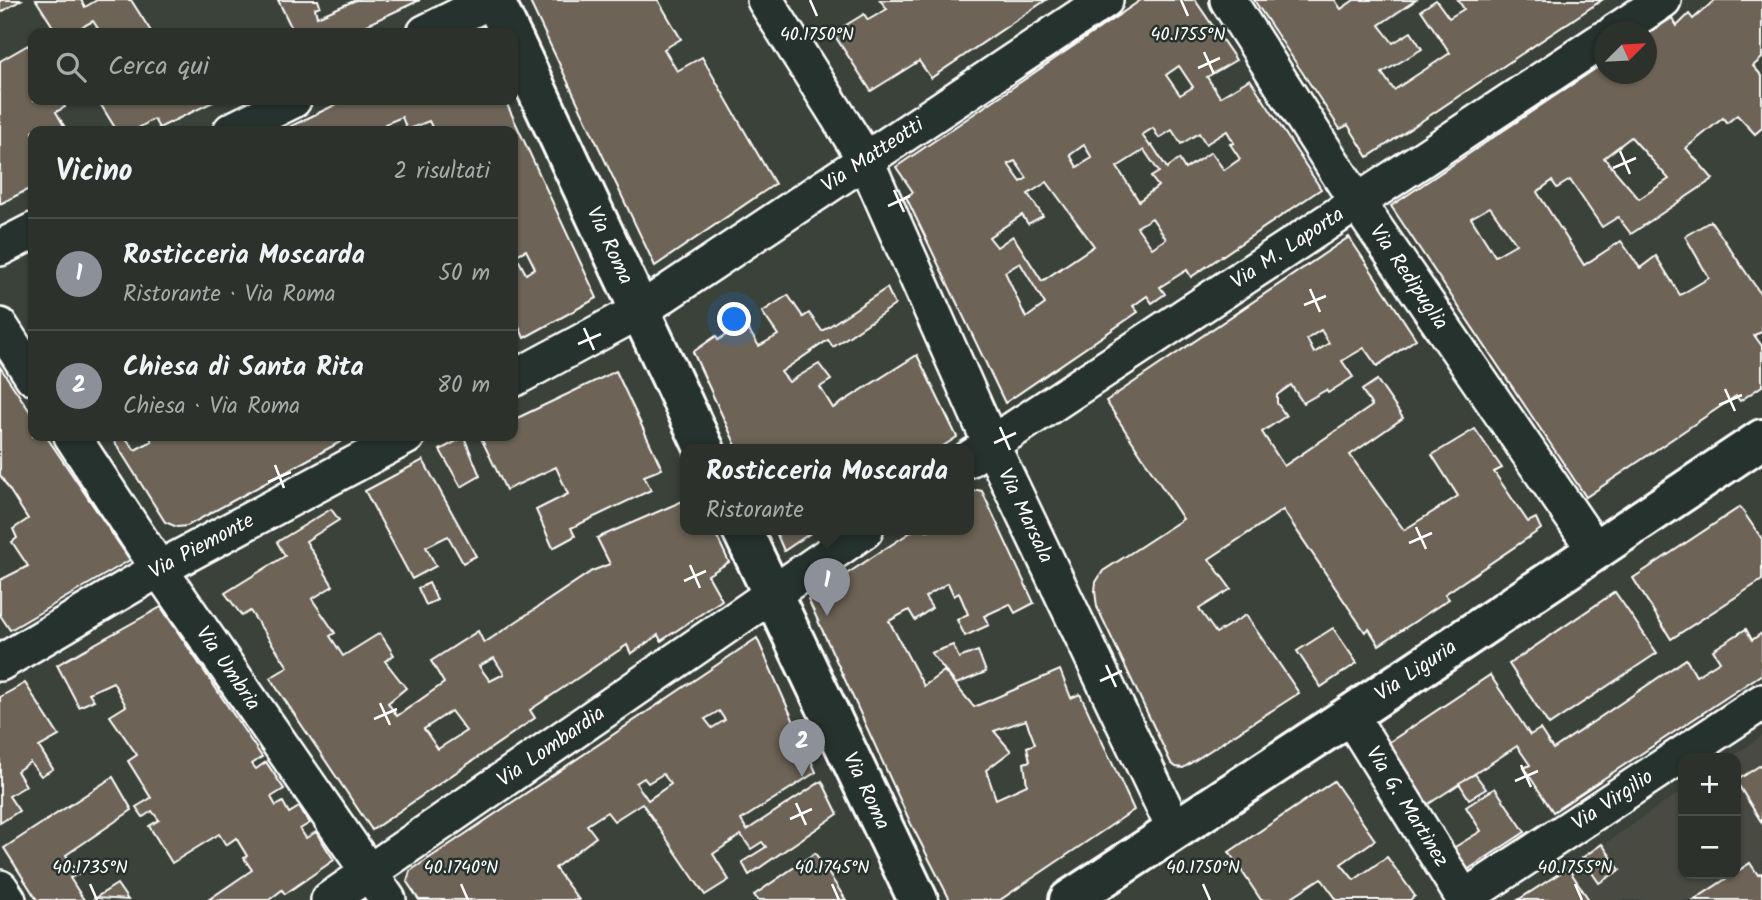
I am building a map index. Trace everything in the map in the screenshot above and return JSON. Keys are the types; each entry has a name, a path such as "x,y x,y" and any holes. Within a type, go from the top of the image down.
{"main road":[{"path":"493,0 507,28"},
{"name":"Via Roma","path":"518,50 702,444"},
{"name":"Via Liguria","path":"1069,900 1762,439"},
{"name":"Via Roma","path":"744,535 918,900"}],"street":[{"path":"435,28 493,0"},
{"name":"Via Marsala","path":"765,0 865,159 980,452 1175,830"},
{"name":"Via Matteotti","path":"640,310 1105,0"},
{"name":"Via Redipuglia","path":"1228,0 1357,202 1596,551"},
{"path":"1632,21 1663,0"},
{"name":"Via M. Laporta","path":"980,452 1594,46"},
{"path":"241,126 283,105"},
{"path":"0,248 28,234"},
{"path":"518,376 640,310"},
{"path":"0,326 28,369"},
{"name":"Via Umbria","path":"75,441 159,569 379,887"},
{"name":"Via Piemonte","path":"0,663 159,569 398,441"},
{"path":"771,594 858,535"},
{"name":"Via Lombardia","path":"329,900 379,887 771,594"},
{"name":"Via Virgilio","path":"1465,899 1762,702"},
{"name":"Via G. Martinez","path":"1350,715 1465,899"},
{"path":"0,888 8,900"}],"shaded area":[{"path":"1762,736 1762,900 1523,900 1678,793 1678,879 1741,879 1741,753 1737,753"}],"building":[{"path":"0,0 21,0 0,13"},
{"path":"36,0 81,0 85,7 97,0 131,0 149,28 98,28 93,21 80,28 54,28"},
{"path":"278,0 318,0 320,6 315,8 317,17 356,0 420,0 360,28 292,28"},
{"path":"529,0 658,0 681,39 664,49 677,71 702,57 775,184 655,266"},
{"path":"880,0 1046,0 931,78 919,61 871,91 833,33 864,14 868,20 887,9"},
{"path":"1141,0 1195,0 1236,60 1207,77 1220,97 1250,79 1321,189 1191,277 1187,270 1160,287 1165,294 1152,303 1147,296 1133,306 1138,312 1005,403 906,197 913,192 896,167","holes":["1179,66 1193,87 1180,95 1166,75","1153,128 1159,138 1172,130 1181,144 1199,133 1206,144 1227,131 1234,143 1230,144 1240,159 1224,170 1211,152 1185,169 1179,159 1167,168 1152,145 1150,146 1142,135","1084,145 1092,158 1077,167 1070,155","1144,150 1159,172 1151,177 1158,186 1139,201 1117,167","1015,161 1027,178 1021,182 1008,164","1047,182 1094,246 1042,281 1013,236 997,247 989,237 1022,215 1028,224 1043,216 1028,194","1152,218 1166,239 1152,248 1137,227","1020,263 1045,304 1026,318 1005,272"]},
{"path":"1254,0 1335,0 1341,9 1354,0 1416,0 1379,25 1393,43 1411,32 1422,49 1382,73 1394,90 1450,53 1421,10 1436,0 1449,18 1464,9 1458,0 1602,0 1368,157 1348,125 1340,129"},
{"path":"1715,0 1762,0 1762,58 1753,66 1762,76 1762,128 1755,134 1737,115 1727,123 1723,118 1686,148 1713,179 1631,234 1618,217 1602,227 1570,180 1557,188 1552,181 1537,192 1584,265 1621,241 1640,268 1656,256 1680,295 1709,278 1685,236 1711,221 1762,296 1762,332 1754,335 1762,346 1762,386 1740,401 1736,396 1586,497 1391,206 1594,70 1594,84 1657,84 1657,28 1672,18 1677,26 1689,14 1693,19","holes":["1631,137 1669,179 1639,199 1604,158","1490,207 1516,244 1495,256 1471,218"]},
{"path":"28,45 28,105 65,107 56,112 64,126 28,126 28,190 0,204 0,61"},
{"path":"101,105 207,105 163,126 158,126 154,119 142,126 114,126"},
{"path":"335,105 507,105 517,126 432,126 429,121 417,126 405,126 402,117 385,124 386,126 291,126"},
{"path":"518,128 597,298 524,338 518,324 518,259 526,274 535,268 526,250 518,254"},
{"path":"1349,237 1416,339 1377,366 1364,348 1342,361 1353,377 1328,393 1326,390 1303,403 1291,385 1277,395 1277,403 1286,416 1262,432 1284,466 1372,406 1362,390 1377,380 1403,418 1350,455 1404,530 1458,496 1432,455 1475,429 1502,468 1494,472 1528,522 1536,518 1541,529 1445,594 1449,599 1379,645 1369,629 1365,632 1283,510 1209,559 1231,589 1199,609 1216,633 1246,615 1299,693 1183,768 1176,767 1171,763 1097,607 1095,591 1096,582 1103,571 1183,519 1106,401","holes":["1321,330 1329,343 1314,353 1307,339"]},
{"path":"887,288 895,305 833,347 828,340 781,372 789,382 819,364 831,380 820,387 833,408 917,355 957,437 946,444 735,444 693,352 716,336 718,340 744,323 759,346 778,335 762,312 788,295 803,317 809,313 822,331"},
{"path":"0,367 28,409 28,441 49,441 130,560 10,630 0,615 0,580 28,566 12,542 17,538 13,529 28,519 0,475"},
{"path":"616,371 662,469 644,476 651,490 571,528 575,536 553,548 536,510 568,494 556,467 506,490 482,441 518,441 518,418"},
{"path":"114,441 128,441 135,450 152,441 342,441 187,526 177,527 165,522"},
{"path":"457,441 466,441 480,476 461,487 440,450"},
{"path":"423,460 476,556 463,563 448,536 426,547 436,566 412,579 365,491"},
{"path":"982,491 1034,603 1015,613 1010,604 984,616 989,625 965,636 957,620 968,614 959,593 954,596 948,583 925,597 932,608 915,620 909,610 889,621 924,686 944,671 974,707 1060,670 1071,698 1080,694 1134,810 1000,900 950,900 911,824 808,599 906,535 974,535 974,492","holes":["1026,720 1035,744 1027,747 1030,761 1024,763 1027,785 996,799 986,770 1011,751 994,731"]},
{"path":"680,502 680,535 716,535 729,562 708,575 722,600 661,641 658,635 631,654 627,645 530,710 535,718 372,830 270,678 288,667 250,611 242,616 225,593 285,556 277,542 331,509 339,520 306,541 333,586 312,599 335,633 330,636 343,656 380,633 394,655 385,661 406,688 388,703 397,716 444,683 431,661 478,631 484,643 592,571 610,564 597,538","holes":["494,658 504,674 490,681 479,666","451,711 466,731 438,749 424,729"]},
{"path":"1740,507 1762,539 1762,580 1671,639 1633,578"},
{"path":"777,535 808,535 784,551"},
{"path":"429,583 437,600 426,605 418,588"},
{"path":"1615,592 1657,653 1549,725 1509,664"},
{"path":"161,607 262,757 252,764 256,769 266,762 284,789 271,797 276,806 283,802 289,813 299,807 310,823 300,829 306,838 316,832 334,860 285,894 282,890 269,900 208,900 252,870 236,838 226,845 219,834 172,863 149,826 159,820 152,811 143,817 136,807 151,798 128,761 137,755 110,716 126,706 113,682 89,693 94,700 79,707 57,665"},
{"path":"1333,628 1357,663 1321,687 1297,651"},
{"path":"1746,629 1752,640 1762,633 1762,674 1553,812 1524,768 1530,765 1517,746 1424,807 1382,747 1490,675 1530,735 1540,729 1553,749 1686,659 1696,676 1720,661 1713,650"},
{"path":"757,638 816,772 741,820 747,830 822,781 838,814 749,875 742,862 766,847 762,842 751,849 741,835 713,854 729,880 705,895 642,803 614,821 607,812 587,825 596,837 555,868 579,900 419,900 407,882 410,871","holes":["719,711 725,720 712,728 705,719","663,774 671,784 648,800 636,783 644,778 648,783"]},
{"path":"953,645 959,658 978,651 986,672 956,684 931,653"},
{"path":"25,683 59,736 39,747 53,769 41,776 30,762 17,771 26,786 9,796 19,811 0,823 0,697"},
{"path":"1762,764 1762,823 1741,789 1741,778"},
{"path":"1475,774 1486,789 1469,799 1459,783"},
{"path":"113,777 132,810 66,855 78,874 70,878 84,900 37,900 4,848"},
{"path":"1334,781 1375,840 1341,864 1354,880 1387,857 1415,896 1410,900 1337,900 1321,878 1287,900 1261,900 1229,852"},
{"path":"1495,788 1525,832 1464,872 1450,850 1481,831 1466,807"},
{"path":"1602,844 1620,870 1599,883 1582,858"},
{"path":"815,853 846,900 758,900 754,895"},
{"path":"1750,863 1758,875 1762,873 1762,900 1694,900 1726,879 1741,879 1741,869"},
{"path":"1568,868 1589,900 1518,900"},
{"path":"117,884 128,900 95,898"}],"place":[{"name":"Rosticceria Moscarda","path":"827,616"},
{"name":"Chiesa di Santa Rita","path":"802,777"}]}
